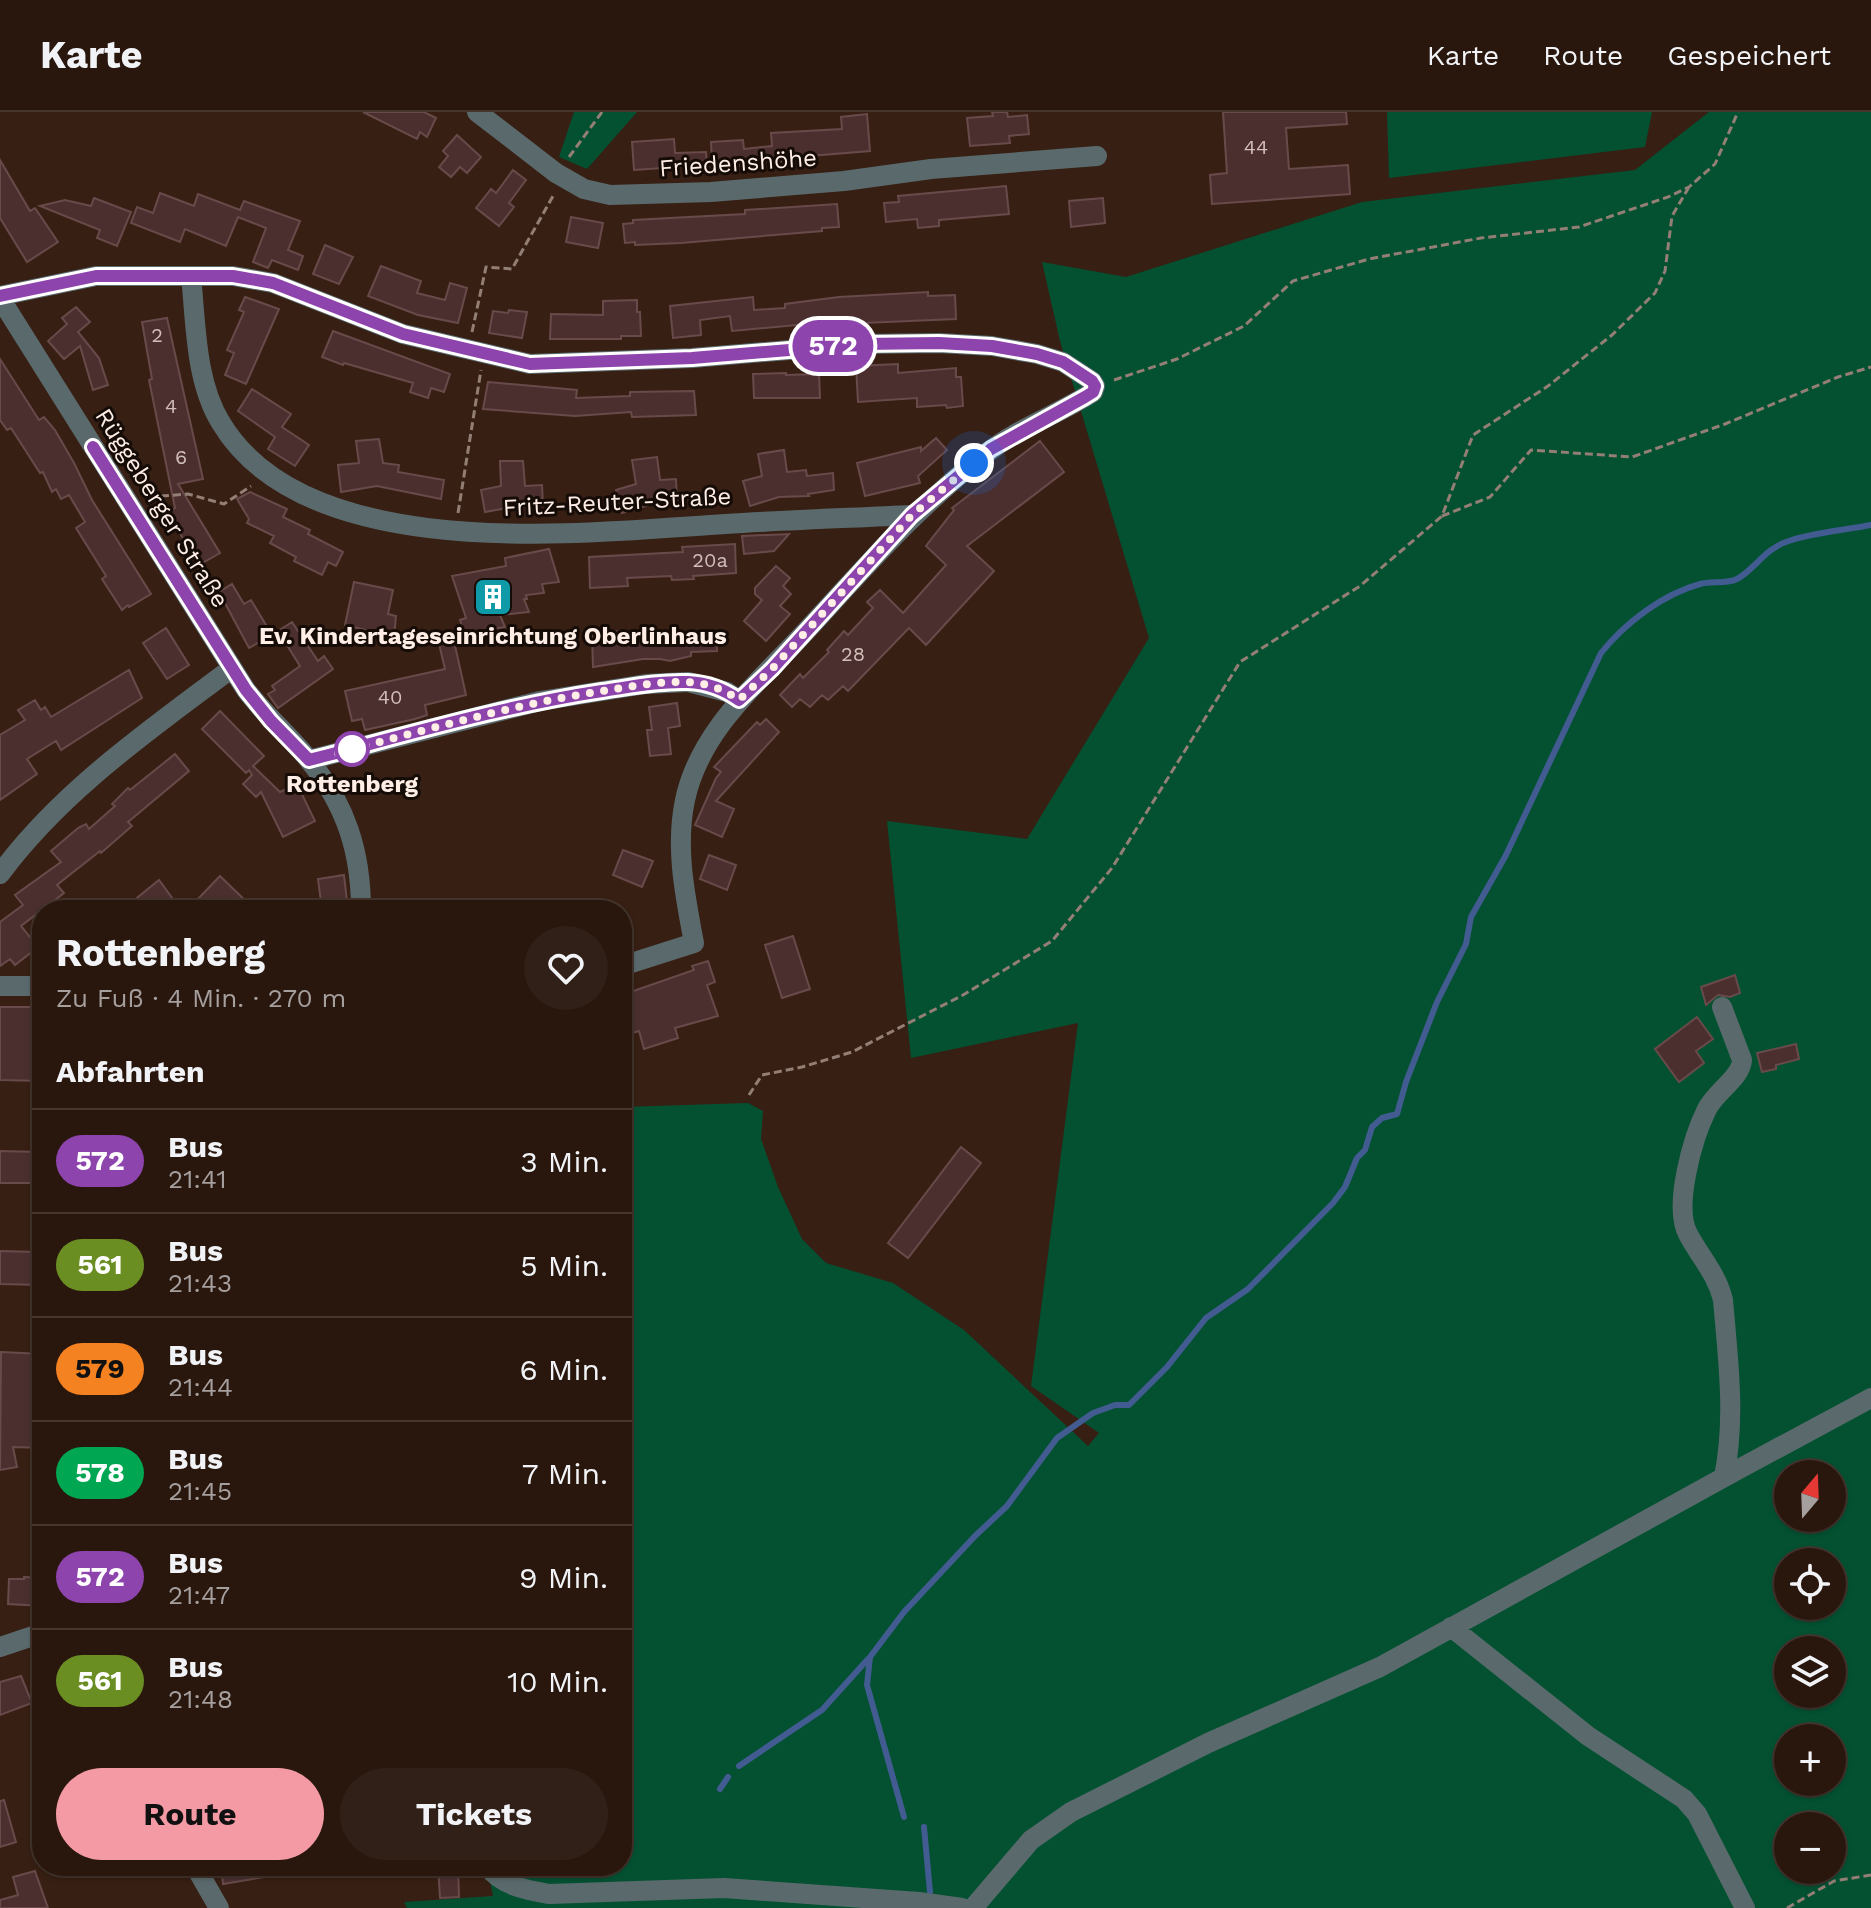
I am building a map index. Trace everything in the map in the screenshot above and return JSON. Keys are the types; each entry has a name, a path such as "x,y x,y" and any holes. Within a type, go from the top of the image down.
{"street":[{"name":"Friedenshöhe","path":"477,112 560,175 584,189 610,195 800,185 931,169 1097,156"},
{"path":"0,297 96,276 233,276 273,283 403,334 530,364 692,358 862,344 992,346 1063,362 1092,381 1095,386 1093,392 991,449 912,515 772,669 739,700 697,765 685,798 681,875 694,943 632,963"},
{"name":"Fritz-Reuter-Straße","path":"191,276 200,358 208,393 219,421 241,450 268,473 333,506 379,520 507,535 574,535 912,515"},
{"name":"Rüggeberger Straße","path":"0,297 232,668 262,710 309,760 349,826 357,857 360,900"},
{"path":"0,874 73,793 105,764 232,668"},
{"path":"309,760 540,701 646,684 700,684 727,692 739,700"},
{"path":"0,986 32,986"},
{"path":"1722,1007 1742,1060 1742,1069 1707,1108 1688,1168 1682,1214 1686,1232 1720,1285 1723,1300 1731,1389 1731,1445 1724,1477"},
{"path":"973,1908 1031,1840 1071,1812 1208,1743 1380,1667 1871,1398"},
{"path":"1451,1627 1588,1736 1684,1799 1697,1814 1745,1908"},
{"path":"0,1647 32,1636"},
{"path":"201,1876 219,1908"},
{"path":"496,1876 522,1889 549,1894 724,1888 962,1908"}],"path":[{"path":"455,531 486,267 512,269 560,175 602,112"},
{"path":"1095,386 1177,359 1244,326 1293,281 1369,259 1481,238 1579,227 1668,197 1689,187 1715,164 1738,112"},
{"path":"1442,516 1473,435 1548,386 1612,335 1655,293 1665,271 1672,216 1689,187"},
{"path":"749,1095 762,1075 852,1052 963,995 1052,941 1112,868 1240,662 1360,586 1442,516 1490,497 1531,450 1632,457 1871,367"},
{"path":"126,498 188,494 224,504 268,473"},
{"path":"1787,1908 1834,1881 1871,1875"}],"green space":[{"path":"574,112 637,112 587,169 559,157"},
{"path":"1387,112 1652,112 1645,147 1389,178"},
{"path":"1709,112 1871,112 1871,1908 407,1908 404,1902 493,1896 489,1876 632,1876 632,1107 748,1103 763,1111 761,1139 778,1187 802,1239 826,1263 893,1283 964,1330 1088,1446 1099,1433 1031,1386 1078,1023 911,1058 887,821 1027,839 1149,638 1060,341 1042,262 1126,277 1362,202 1635,170"}],"building":[{"path":"363,112 424,112 436,118 427,137 420,132 417,139"},
{"path":"992,112 1007,112 1008,117 1027,115 1029,134 1009,136 1010,143 970,146 967,118 993,116"},
{"path":"1223,112 1346,112 1347,124 1286,128 1289,169 1348,165 1350,194 1212,204 1210,175 1227,173"},
{"path":"867,114 870,151 785,158 785,161 774,162 757,161 758,165 739,166 739,161 712,163 711,142 743,140 744,149 772,146 771,133 842,129 841,117"},
{"path":"457,135 481,157 467,173 460,167 451,177 439,167 448,156 443,151"},
{"path":"674,139 675,153 706,152 707,165 634,170 632,142"},
{"path":"0,160 30,211 35,208 58,242 27,262 0,218"},
{"path":"513,170 526,180 509,203 514,207 499,226 476,208 491,189 496,193"},
{"path":"1006,186 1009,214 939,220 939,226 918,228 917,219 886,222 884,203 899,202 898,196"},
{"path":"160,193 194,206 198,194 240,210 244,201 300,221 288,250 303,256 298,270 272,260 268,268 253,262 266,228 238,217 226,246 185,229 180,242 131,223 137,207 153,213"},
{"path":"94,198 131,212 117,246 97,238 100,230 40,206 65,200 91,206"},
{"path":"1103,198 1105,223 1071,227 1069,201"},
{"path":"837,204 839,227 822,228 822,231 681,243 625,243 623,224 633,223 633,220 745,214 745,210"},
{"path":"571,217 603,223 598,248 566,242"},
{"path":"325,245 353,257 339,284 313,274"},
{"path":"381,266 421,281 417,293 445,300 450,283 467,288 458,323 418,315 368,296"},
{"path":"928,292 928,296 955,295 956,319 840,324 840,321 732,331 730,316 700,320 701,335 673,338 670,306 753,297 754,310 785,308 785,304 839,297"},
{"path":"245,297 279,309 246,384 225,375 234,353 227,350 244,312 239,310"},
{"path":"637,300 641,336 550,339 551,314 603,315 603,301"},
{"path":"76,307 90,322 78,332 99,358 108,385 93,390 80,346 64,359 48,341 67,324 62,318"},
{"path":"509,310 527,312 522,338 489,333 493,311 508,313"},
{"path":"167,318 203,479 178,484 220,553 199,565 167,512 175,508 149,380 152,379 142,322"},
{"path":"333,331 450,374 444,392 431,388 428,398 410,392 413,383 322,357"},
{"path":"0,359 39,420 44,417 55,430 92,500 151,594 129,607 122,610 102,579 106,576 76,528 85,522 69,495 61,499 56,489 52,492 43,472 40,473 11,428 7,430 0,420"},
{"path":"898,364 898,373 956,368 956,377 961,377 963,406 917,407 917,398 858,402 856,366"},
{"path":"753,374 819,374 820,398 754,398"},
{"path":"488,382 577,390 576,398 630,396 630,392 694,391 696,415 632,417 631,412 575,416 483,409"},
{"path":"252,389 291,414 282,427 309,445 295,466 268,449 275,437 238,411"},
{"path":"936,438 947,450 918,476 920,483 865,496 857,463 921,447 921,451"},
{"path":"379,439 383,463 399,465 398,472 444,480 441,499 377,486 341,492 338,465 359,463 356,441"},
{"path":"1040,441 1064,472 967,546 994,571 926,645 909,628 848,691 843,686 828,700 822,695 810,707 800,699 792,707 780,695 800,674 803,678 829,652 827,650 844,631 848,635 873,608 867,602 880,590 903,613 946,565 926,546 954,510 952,508"},
{"path":"784,450 787,472 806,470 807,476 833,473 834,490 809,496 779,497 750,506 743,481 762,476 758,454"},
{"path":"657,457 660,480 676,479 677,503 652,504 622,513 616,490 636,484 632,460"},
{"path":"500,461 523,461 525,486 542,485 543,506 485,512 481,490 501,486"},
{"path":"250,492 287,509 283,517 343,552 336,566 328,562 322,575 294,561 296,557 270,543 274,536 247,523 249,519 237,499"},
{"path":"789,534 774,551 744,554 742,536"},
{"path":"735,544 736,573 693,576 694,579 672,580 671,576 627,578 628,586 590,588 589,557 683,552 682,547"},
{"name":"Ev. Kindertageseinrichtung Oberlinhaus","path":"549,549 559,582 542,584 544,593 526,595 527,599 524,599 529,612 500,615 505,627 481,631 483,642 468,646 460,620 466,618 452,576 506,566 505,558"},
{"path":"776,566 790,578 783,586 791,594 780,606 790,614 766,641 744,621 762,600 755,594 755,588"},
{"path":"354,582 393,590 388,614 396,616 394,637 345,625"},
{"path":"232,584 244,604 251,600 272,635 249,648 219,592"},
{"path":"292,622 318,661 324,656 333,669 278,708 268,694 275,690 272,686 300,666 278,631"},
{"path":"166,628 189,665 167,679 143,643"},
{"path":"619,631 620,635 716,632 717,651 691,652 691,656 670,661 643,659 593,667 592,636"},
{"path":"454,641 466,695 425,705 427,715 415,719 365,730 362,719 352,721 345,691 445,669 439,644"},
{"path":"129,670 142,698 61,750 56,741 27,759 37,774 0,800 0,735 25,720 18,710 35,700 41,710 45,707 51,717"},
{"path":"677,703 680,726 668,728 671,754 650,756 647,730 652,730 649,707"},
{"path":"220,711 264,756 253,766 280,792 297,784 315,821 283,837 261,792 256,797 243,784 252,775 249,770 246,773 202,729"},
{"path":"766,719 779,732 716,801 734,809 722,837 695,825 721,772 714,767 757,722 760,725"},
{"path":"175,754 189,771 128,822 132,826 101,853 57,885 64,893 55,900 32,900 32,918 21,926 32,940 32,952 15,965 10,959 0,966 0,922 23,905 15,895 61,862 51,851 78,828 86,824 89,829 115,806 112,804 128,788 130,790"},
{"path":"623,850 653,861 642,887 613,875"},
{"path":"709,855 736,865 727,890 700,879"},
{"path":"344,875 347,900 321,900 318,879"},
{"path":"220,876 245,900 197,900"},
{"path":"159,880 174,900 134,900"},
{"path":"793,936 810,989 782,998 765,945"},
{"path":"708,961 715,982 707,985 718,1016 675,1028 678,1038 644,1049 639,1031 632,1033 632,992 694,970 692,966"},
{"path":"1735,975 1740,993 1730,997 1718,995 1706,1005 1701,987"},
{"path":"0,1007 32,1007 32,1081 0,1080"},
{"path":"1697,1017 1713,1039 1696,1051 1704,1063 1679,1082 1655,1049"},
{"path":"1796,1044 1799,1059 1762,1072 1757,1053"},
{"path":"961,1147 981,1163 908,1258 888,1243"},
{"path":"0,1151 32,1152 32,1183 0,1183"},
{"path":"0,1251 32,1252 32,1285 0,1284"},
{"path":"1,1352 32,1354 32,1448 13,1447 17,1467 0,1470"},
{"path":"32,1577 32,1605 8,1604 9,1579"},
{"path":"21,1676 32,1703 0,1715 0,1682"},
{"path":"4,1800 16,1842 0,1847 0,1801"},
{"path":"32,1872 32,1876 37,1876 48,1908 0,1908 0,1900 18,1895 13,1877"},
{"path":"222,1876 270,1876 223,1884"},
{"path":"439,1876 458,1876 459,1897 440,1898"}],"waterway":[{"path":"904,1817 867,1685 870,1657 904,1612 1007,1506 1057,1438 1093,1413 1115,1405 1129,1405 1167,1367 1206,1318 1248,1289 1345,1187 1357,1158 1365,1150 1372,1127 1382,1118 1397,1114 1437,1002 1466,944 1471,917 1506,855 1601,653 1633,621 1672,595 1700,584 1737,579 1786,542 1871,525"},
{"path":"739,1766 822,1710 868,1659"},
{"path":"720,1789 728,1777"},
{"path":"924,1827 930,1892"}],"bus line":[{"name":"572","path":"0,296 96,276 233,276 273,283 403,334 530,364 692,358 862,344 939,343 992,346 1037,354 1063,362 1095,386 1093,392 1085,397 991,449 912,515 772,669 739,700 712,686 688,682 646,684 540,701 309,760 246,690 93,447"}],"place":[{"name":"Ev. Kindertageseinrichtung Oberlinhaus","path":"493,597"},
{"name":"Rottenberg","path":"352,749"}],"route":[{"path":"352,749 338,753 540,701 646,684 688,682 712,686 739,700 772,669 912,515 974,463"}]}
